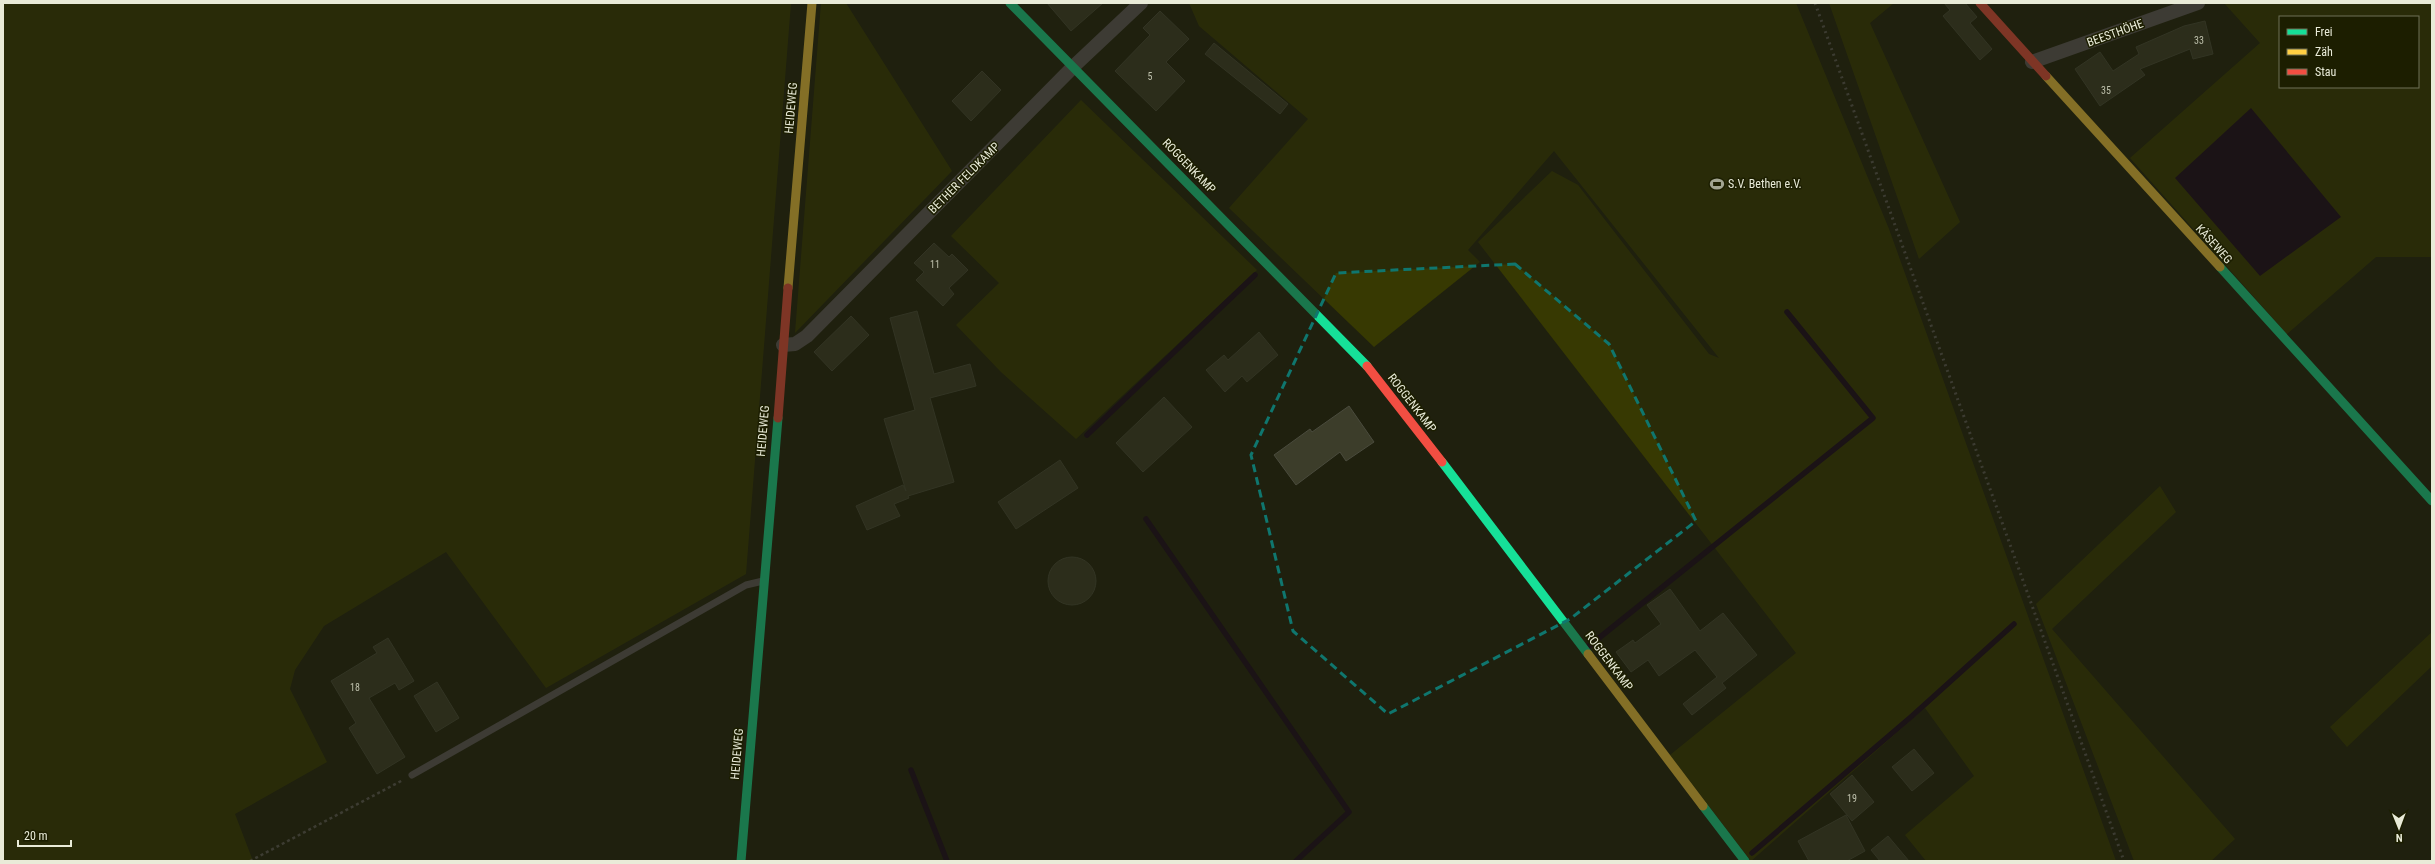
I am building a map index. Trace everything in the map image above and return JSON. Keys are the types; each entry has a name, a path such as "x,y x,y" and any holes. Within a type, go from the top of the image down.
{"street":[{"name":"HEIDEWEG","path":"741,861 812,3"},
{"name":"ROGGENKAMP","path":"1010,3 1074,66 1374,373 1745,861"},
{"name":"BETHER FELDKAMP","path":"783,345 795,344 807,336 1074,66 1142,3"},
{"name":"KÄSEWEG","path":"1980,3 2032,62 2432,500"},
{"name":"BEESTHÖHE","path":"2032,62 2198,3"}],"lane":[{"path":"412,775 746,585 763,581"}],"path":[{"path":"250,861 412,775"}],"highlighted area":[{"path":"1515,264 1609,344 1696,521 1570,619 1388,714 1293,631 1251,455 1336,273"}],"shaded area":[{"path":"3,3 791,3 746,574 546,688 446,552 324,626 295,670 290,689 327,762 235,814 253,861 3,861"},
{"path":"821,3 846,3 952,171 795,333"},
{"path":"1189,3 1796,3 1889,229 2116,861 1926,861 1905,835 1974,776 1925,708 1751,861 1670,755 1796,653 1478,242 1552,171 1578,185 1709,354 1719,358 1554,151 1468,250 1480,262 1374,347 1229,208 1308,119 1199,26"},
{"path":"1829,3 1894,3 1870,23 1960,222 1919,259"},
{"path":"2224,3 2432,3 2432,257 2376,257 2287,334 2130,158 2260,43"},
{"path":"1081,100 1257,270 1076,439 1001,372 956,325 999,283 951,236"},
{"path":"2251,108 2341,217 2260,276 2175,178"},
{"path":"2160,486 2176,512 2052,629 2235,839 2211,861 2134,861 2036,604"},
{"path":"2432,632 2432,666 2347,747 2330,727"}],"building":[{"path":"1047,3 1103,3 1071,31"},
{"path":"1944,3 1965,3 1977,17 1970,23 1992,49 1980,60 1943,16 1950,10"},
{"path":"1160,11 1189,39 1166,62 1185,81 1156,111 1115,71 1150,35 1143,28"},
{"path":"2205,21 2213,54 2193,59 2190,49 2140,69 2145,75 2100,106 2075,69 2100,52 2113,71 2139,54 2136,47 2184,26"},
{"path":"1214,43 1288,104 1280,114 1205,54"},
{"path":"982,71 1001,90 971,121 952,101"},
{"path":"934,243 949,257 952,254 968,270 949,288 954,294 943,306 916,280 924,272 914,263"},
{"path":"917,311 934,374 970,364 976,386 930,398 954,482 908,496 909,498 894,504 900,516 867,530 856,506 903,485 906,491 884,419 915,410 890,318"},
{"path":"851,316 869,335 832,371 814,352"},
{"path":"1259,332 1278,355 1247,382 1242,376 1225,392 1206,370 1224,355 1228,360"},
{"path":"1164,397 1192,427 1143,472 1116,443"},
{"path":"1349,406 1374,442 1346,461 1340,452 1296,485 1274,455 1310,429 1312,432"},
{"path":"1060,460 1078,488 1016,529 998,502"},
{"path":"1072,557 1081,559 1089,564 1094,572 1096,581 1094,590 1089,598 1081,603 1072,605 1063,603 1055,598 1050,590 1048,581 1050,572 1055,564 1063,559"},
{"path":"1670,589 1700,631 1723,613 1757,655 1722,683 1726,688 1692,715 1683,704 1717,677 1695,650 1659,676 1648,660 1631,672 1616,652 1633,640 1635,643 1661,624 1647,605"},
{"path":"388,638 414,681 399,690 395,683 369,698 405,757 377,774 349,728 356,723 331,681 377,653 373,647"},
{"path":"437,682 459,718 436,732 414,696"},
{"path":"1914,749 1934,773 1912,791 1892,767"},
{"path":"1852,775 1874,802 1852,821 1830,794"},
{"path":"1846,815 1865,851 1847,861 1809,861 1798,841"},
{"path":"1888,836 1909,861 1880,861 1871,850"}],"waterway":[{"path":"1087,435 1255,275"},
{"path":"1589,646 1873,418 1787,312"},
{"path":"1146,519 1349,812 1296,861"},
{"path":"1752,853 1912,716 2014,624"},
{"path":"911,770 947,861"}],"railway":[{"path":"1815,3 2124,861"}],"traffic: fast":[{"path":"1010,3 1367,366"},
{"path":"2220,267 2432,501"},
{"path":"741,861 778,418"},
{"path":"1442,462 1588,654"},
{"path":"1703,806 1745,861"}],"traffic: slow":[{"path":"788,288 812,3"},
{"path":"2046,76 2220,267"},
{"path":"1588,654 1703,806"}],"traffic: jam":[{"path":"1980,3 2046,76"},
{"path":"778,418 788,288"},
{"path":"1367,366 1442,462"}],"place":[{"name":"S.V. Bethen e.V.","path":"1717,184"}]}
